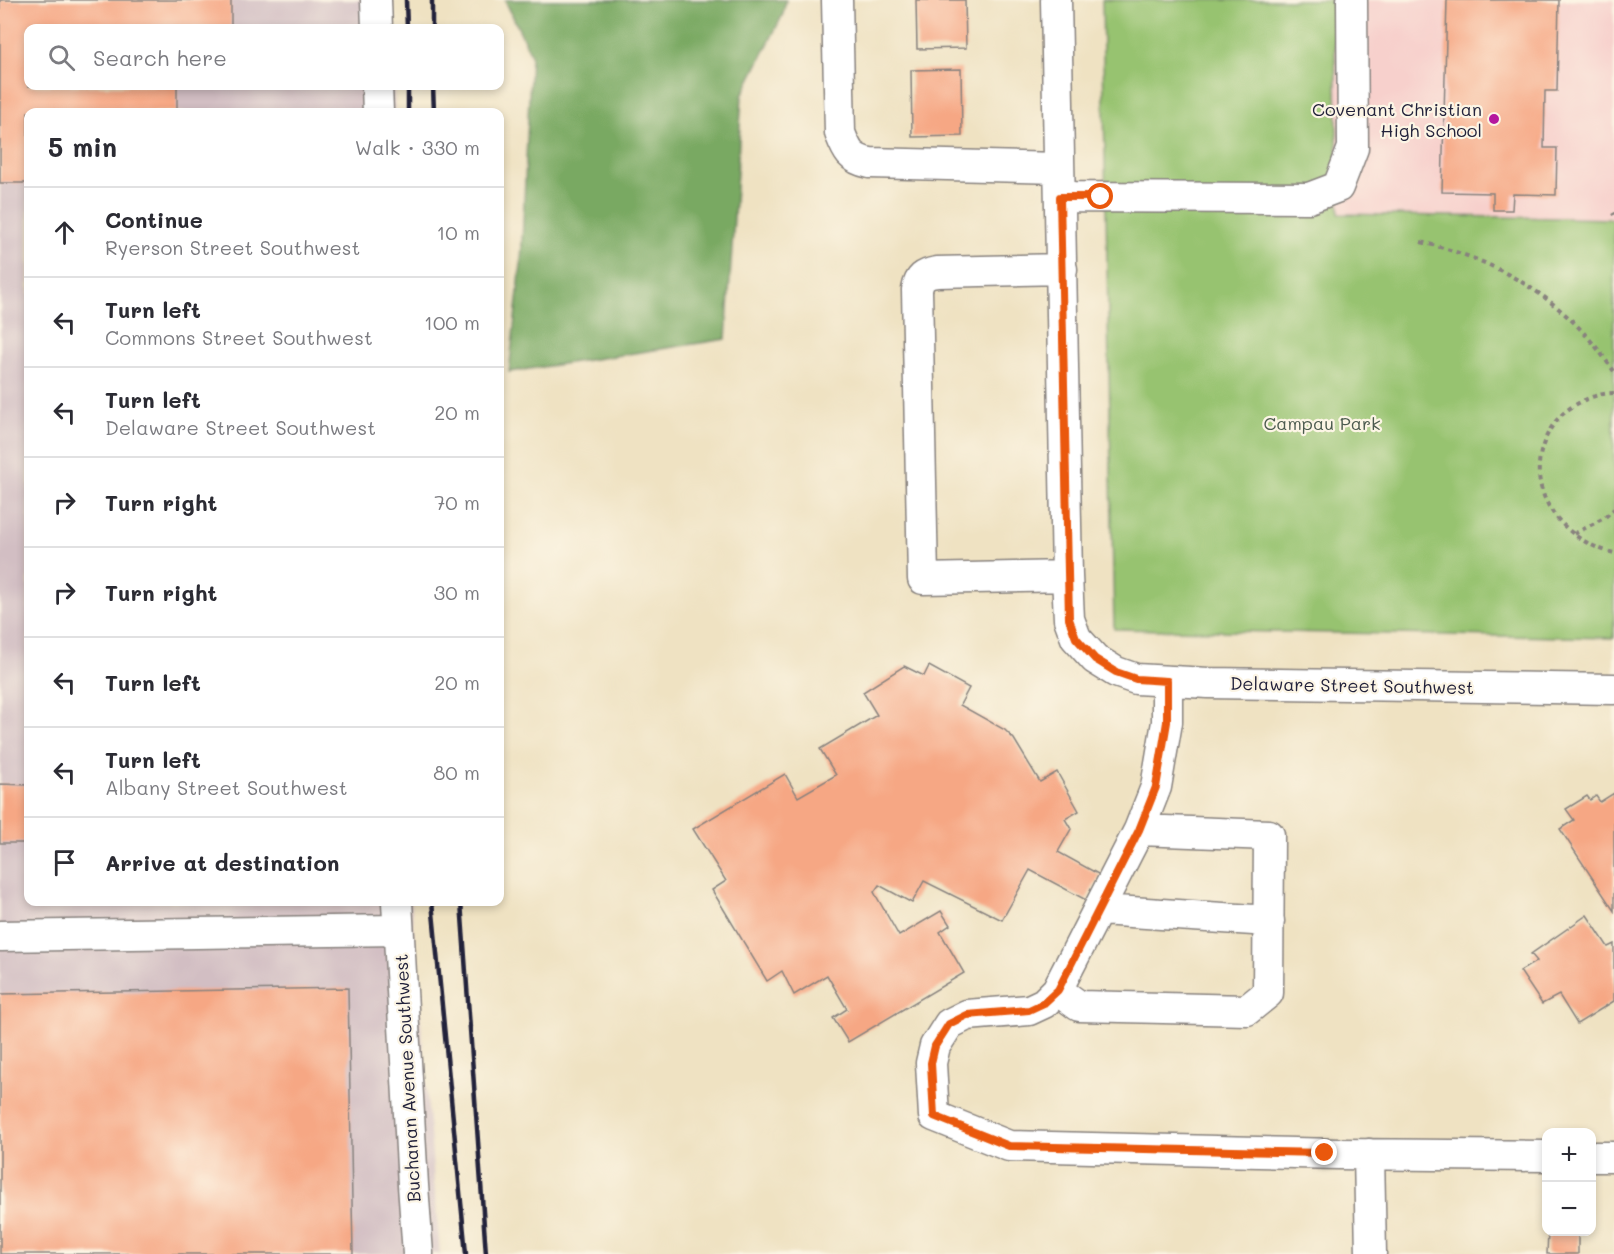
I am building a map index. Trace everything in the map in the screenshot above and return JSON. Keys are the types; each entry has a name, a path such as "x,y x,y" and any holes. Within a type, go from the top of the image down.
{"street":[{"path":"376,0 377,24"},
{"path":"837,0 840,133 847,149 856,160 1059,182 1309,198 1338,187 1353,148 1352,0"},
{"name":"Delaware Street Southwest","path":"1056,0 1067,576 1069,619 1076,638 1095,659 1116,672 1136,679 1614,689"},
{"path":"377,90 378,108"},
{"path":"1062,269 937,272 926,274 919,280 917,290 923,579 1067,576"},
{"path":"1167,681 1167,722 1156,787 1139,830 1058,990 1044,1003 1029,1010 967,1015 949,1024 935,1046 931,1063 934,1116 1009,1146 1542,1156"},
{"path":"1058,990 1079,1006 1247,1010 1268,993 1269,835 1139,830"},
{"path":"1100,910 1269,921"},
{"path":"0,936 397,916"},
{"name":"Buchanan Avenue Southwest","path":"397,916 418,1254"},
{"path":"1369,1154 1371,1254"},
{"path":"1596,1157 1614,1157"}],"path":[{"path":"1421,242 1478,259 1533,288 1592,341 1614,371"},
{"path":"1614,393 1592,396 1560,416 1545,438 1541,452 1539,477 1544,498 1564,527 1597,548 1614,554"},
{"path":"1574,535 1604,518 1614,509"}],"shaded area":[{"path":"0,0 393,0 393,24 24,24 24,90 394,90 395,108 24,108 24,906 411,906 440,1254 0,1254"},
{"path":"1334,0 1614,0 1614,219 1339,214"}],"green space":[{"path":"505,0 786,0 783,14 742,96 726,339 509,372 521,264 531,55"},
{"name":"Campau Park","path":"1102,0 1334,0 1339,214 1614,219 1614,638 1114,629"}],"building":[{"path":"0,0 231,0 231,24 24,24 24,90 177,90 177,108 24,108 24,183 0,183"},
{"path":"916,0 965,0 966,48 917,49"},
{"name":"Covenant Christian High School","path":"1447,0 1559,0 1557,91 1545,91 1544,148 1557,148 1556,195 1513,194 1512,210 1493,210 1493,193 1442,192"},
{"path":"961,69 962,136 912,137 911,70"},
{"path":"904,666 924,676 929,666 969,688 960,705 1005,730 1014,739 1040,782 1057,772 1079,811 1065,819 1071,829 1058,852 1100,875 1086,900 1030,870 1002,920 924,881 912,903 879,885 874,892 899,936 941,911 950,925 940,932 964,973 848,1042 833,1018 847,1009 827,975 794,995 782,971 767,981 712,890 726,881 693,829 785,774 798,797 836,775 820,749 877,715 863,692"},
{"path":"0,784 24,785 24,843 0,843"},
{"path":"1614,793 1614,911 1560,829 1574,820 1566,809 1587,796 1590,800 1596,796 1600,802"},
{"path":"1587,915 1608,947 1614,944 1614,1001 1577,1024 1559,995 1542,1004 1520,971 1537,961 1531,954"},
{"path":"348,988 353,1254 0,1254 0,994"},
{"path":"1548,1236 1578,1236 1578,1254 1547,1254"}],"railway":[{"path":"406,0 407,24"},
{"path":"432,0 432,24"},
{"path":"408,90 408,108"},
{"path":"433,90 434,108"},
{"path":"432,906 466,1254"},
{"path":"461,906 486,1254"}],"place":[{"name":"Covenant Christian High School","path":"1494,119"}],"route":[{"path":"1101,197 1060,197 1069,619 1076,638 1095,659 1116,672 1136,679 1167,681 1167,722 1156,787 1139,830 1058,990 1044,1003 1029,1010 967,1015 949,1024 935,1046 931,1063 934,1116 1009,1146 1325,1153"}]}
